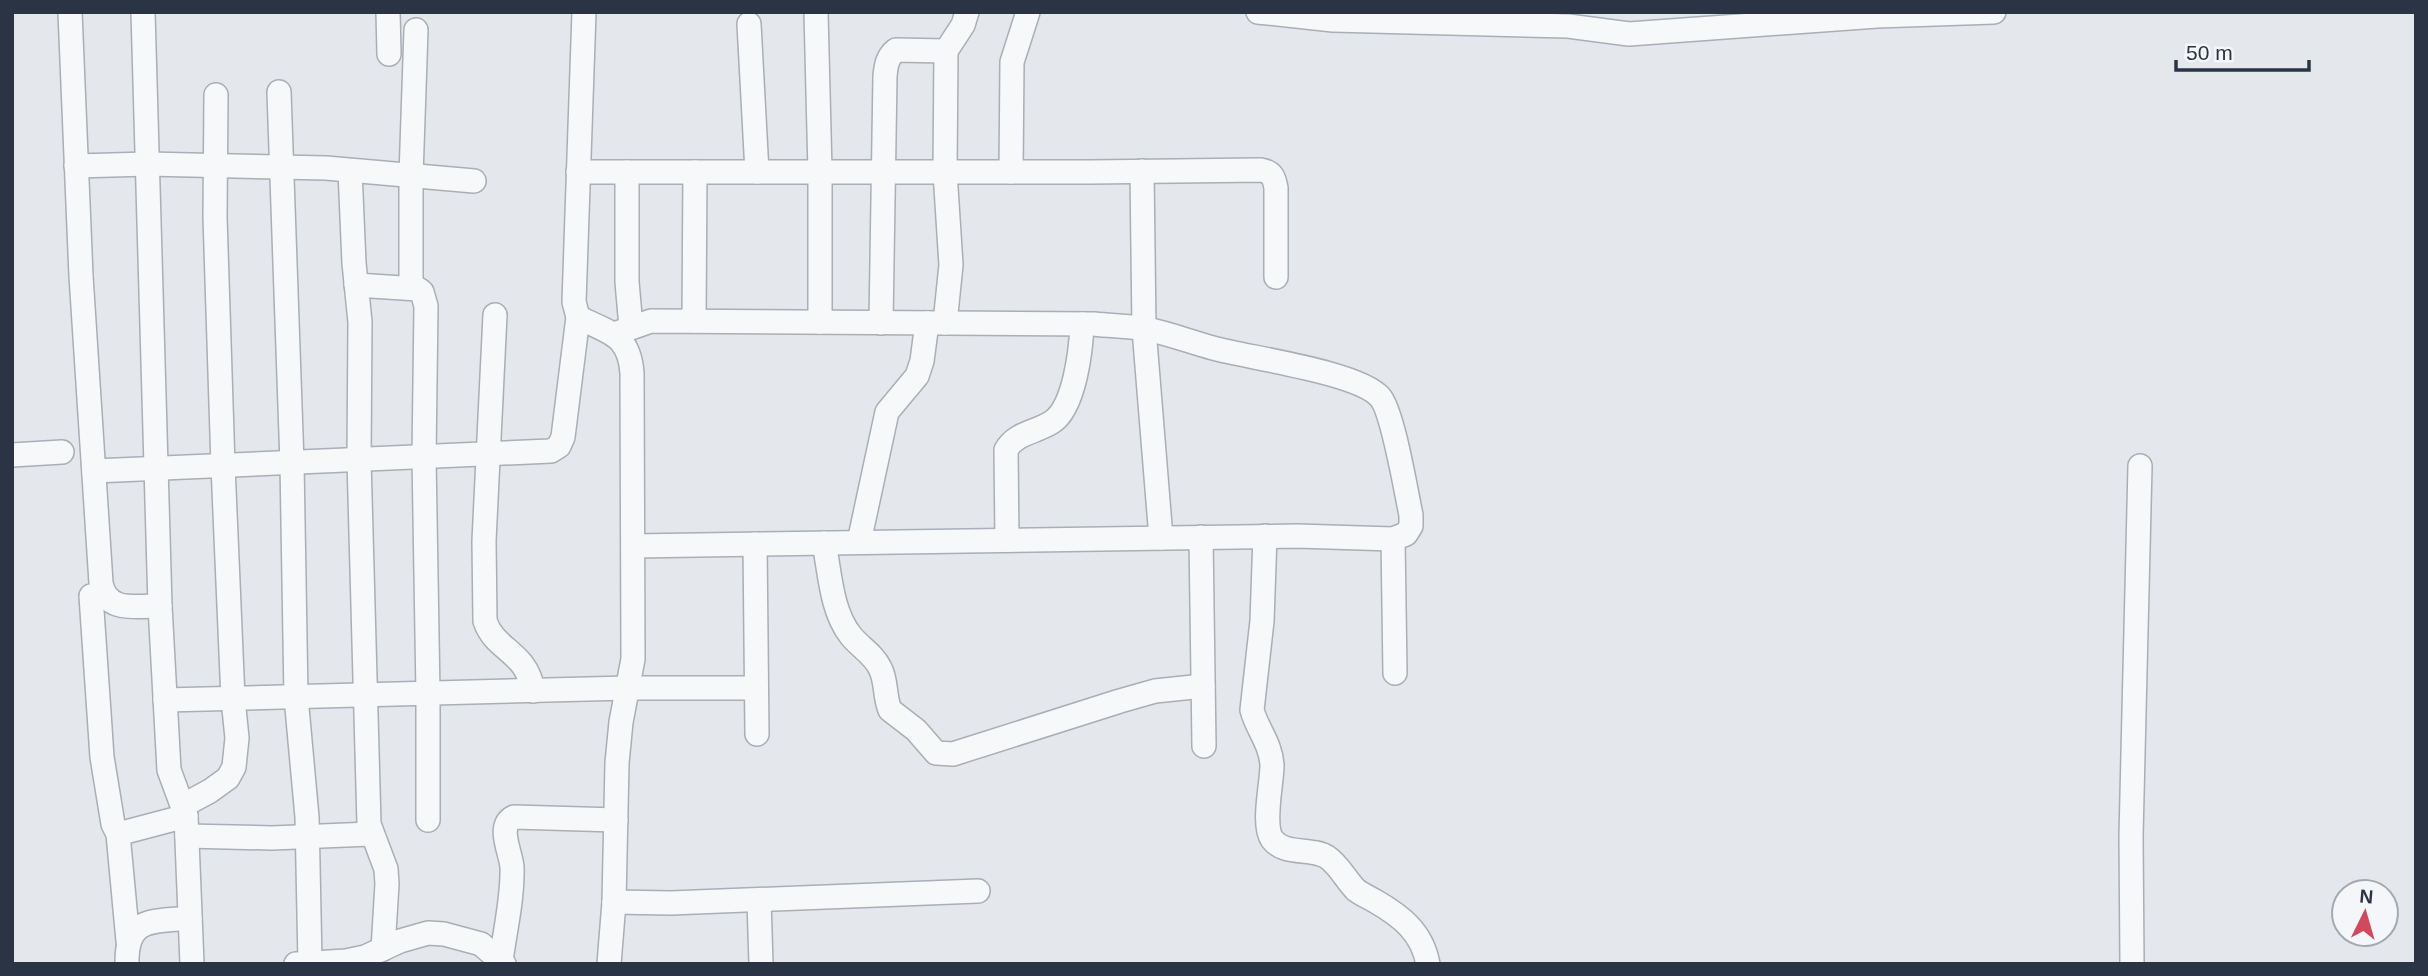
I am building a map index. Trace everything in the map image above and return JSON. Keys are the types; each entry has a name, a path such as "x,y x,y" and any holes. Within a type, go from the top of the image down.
{"street":[{"path":"70,12 93,471 103,595 110,603 122,606 160,606"},
{"path":"143,12 165,701 169,770 186,819 190,918 197,963"},
{"path":"388,12 389,54"},
{"path":"93,471 488,455 551,451 559,446 563,437 578,317 574,302 584,12"},
{"path":"816,12 820,322"},
{"path":"859,542 887,412 916,376 936,323 951,246 945,172 946,51 963,26 967,12"},
{"path":"1011,172 1013,62 1028,12"},
{"path":"1258,12 1333,20 1568,26 1629,34 1877,16 1994,12"},
{"path":"749,24 757,172"},
{"path":"411,287 411,176 416,30"},
{"path":"881,323 885,76 891,54 896,50 946,51"},
{"path":"279,92 292,463 296,697 308,836 303,963 346,961 413,937 444,934 481,944 503,962"},
{"path":"186,819 210,791 228,778 234,767 237,738 223,466 214,166 216,95"},
{"path":"76,166 148,164 281,167 474,181"},
{"path":"350,171 360,322 359,460 369,824 386,869 383,949"},
{"path":"1142,171 1144,329 1161,538"},
{"path":"578,172 1269,171 1275,178 1276,188 1276,277"},
{"path":"609,964 614,902 617,763 621,722 633,659 631,357 623,331 627,282 627,172"},
{"path":"694,321 695,172"},
{"path":"356,285 411,287 422,292 426,306 424,457 429,694 428,820"},
{"path":"495,315 484,541 485,621 496,642 522,664 529,675 533,691"},
{"path":"578,317 623,331 651,321 1082,324 1144,329 1365,385 1381,398 1389,415 1411,515 1406,534 1393,539 1265,536 633,546"},
{"path":"1007,540 1006,450 1011,442 1044,427 1062,413 1079,361 1082,324"},
{"path":"12,455 62,452"},
{"path":"2133,964 2131,836 2140,466"},
{"path":"1265,536 1262,621 1252,710 1255,724 1270,750 1272,764 1268,827 1271,838 1280,847 1327,857 1359,892 1413,928 1422,941 1428,964"},
{"path":"1200,537 1204,746"},
{"path":"1393,539 1395,673"},
{"path":"824,543 834,598 841,619 850,635 881,670 890,710 916,730 936,753 953,754 1155,691 1203,686"},
{"path":"755,544 757,734"},
{"path":"91,596 102,757 113,824 118,834 128,941 127,964"},
{"path":"165,701 628,688 756,688"},
{"path":"503,962 512,867 505,834 505,826 509,820 514,817 616,820"},
{"path":"118,834 186,819 252,838 371,834"},
{"path":"614,902 758,900 978,891"},
{"path":"758,900 761,964"},
{"path":"128,941 135,930 148,922 190,918"}]}
